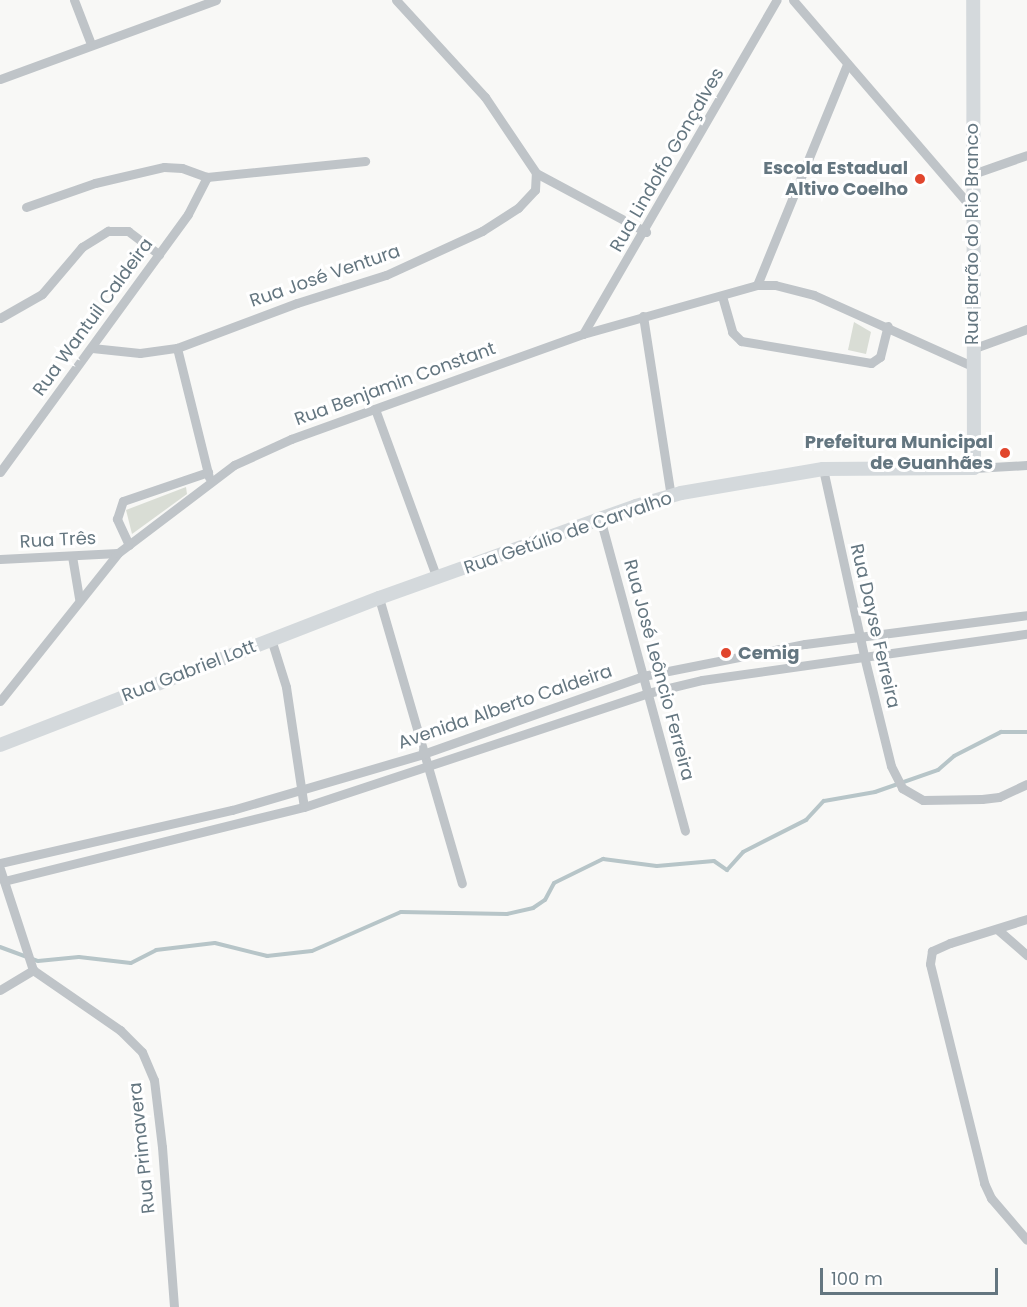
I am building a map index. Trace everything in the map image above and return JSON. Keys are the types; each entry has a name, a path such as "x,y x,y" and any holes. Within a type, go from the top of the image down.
{"street":[{"path":"74,0 91,44"},
{"path":"0,79 216,0"},
{"path":"396,0 478,89 536,172 646,232"},
{"name":"Rua Lindolfo Gonçalves","path":"583,334 646,232 777,0"},
{"path":"793,0 971,207"},
{"name":"Rua Barão do Rio Branco","path":"973,0 970,174 974,468"},
{"path":"757,285 847,64"},
{"path":"970,174 1027,155"},
{"path":"26,207 95,183 164,167 182,168 207,177 365,160"},
{"name":"Rua José Ventura","path":"92,348 140,353 177,348 297,303 386,275 482,231 528,199 535,190 536,172"},
{"name":"Rua Wantuil Caldeira","path":"0,472 188,214 207,177"},
{"path":"0,318 42,294 82,247 108,231 128,231 159,254"},
{"name":"Rua Benjamin Constant","path":"0,701 79,598 118,553 209,477 256,452 583,334 757,285 814,295 888,326 972,366"},
{"path":"722,296 732,332 741,341 871,363 880,357 888,326"},
{"path":"643,316 671,496"},
{"path":"972,349 1027,329"},
{"path":"129,545 117,519 123,501 209,477 177,348"},
{"path":"375,410 437,579"},
{"path":"974,468 1027,465"},
{"name":"Rua Getúlio de Carvalho","path":"379,598 437,579 600,518 671,496 823,469 974,468"},
{"name":"Rua Dayse Ferreira","path":"823,469 864,656 896,778 902,788 923,800 999,797 1027,784"},
{"name":"Rua José Leôncio Ferreira","path":"600,518 685,831"},
{"name":"Rua Três","path":"0,559 118,553"},
{"path":"72,556 79,598"},
{"path":"379,598 462,883"},
{"name":"Rua Gabriel Lott","path":"0,745 379,598"},
{"name":"Avenida Alberto Caldeira","path":"0,863 232,810 423,754 643,676 860,636 1027,615"},
{"path":"1004,617 1007,636"},
{"name":"Avenida Alberto Caldeira","path":"4,881 304,807 648,693 702,680 1027,634"},
{"path":"271,639 286,687 304,807"},
{"path":"0,869 32,968 0,990"},
{"path":"1027,919 932,951 932,981 984,1183 991,1198 1027,1240"},
{"path":"997,929 1027,955"},
{"name":"Rua Primavera","path":"32,968 120,1030 142,1052 154,1080 161,1136 174,1307"}],"shaded area":[{"path":"854,322 871,332 866,354 848,350"},
{"path":"186,487 187,494 132,534 126,510"}],"waterway":[{"path":"0,947 38,961 79,957 131,963 156,950 215,943 267,956 312,951 401,912 507,914 533,908 545,900 554,883 603,859 657,866 714,861 727,870 743,852 806,820 824,801 875,792 938,770 954,756 1001,732 1027,732"}],"place":[{"name":"Escola Estadual Altivo Coelho","path":"920,179"},
{"name":"Prefeitura Municipal de Guanhães","path":"1005,453"},
{"name":"Cemig","path":"726,653"}]}
